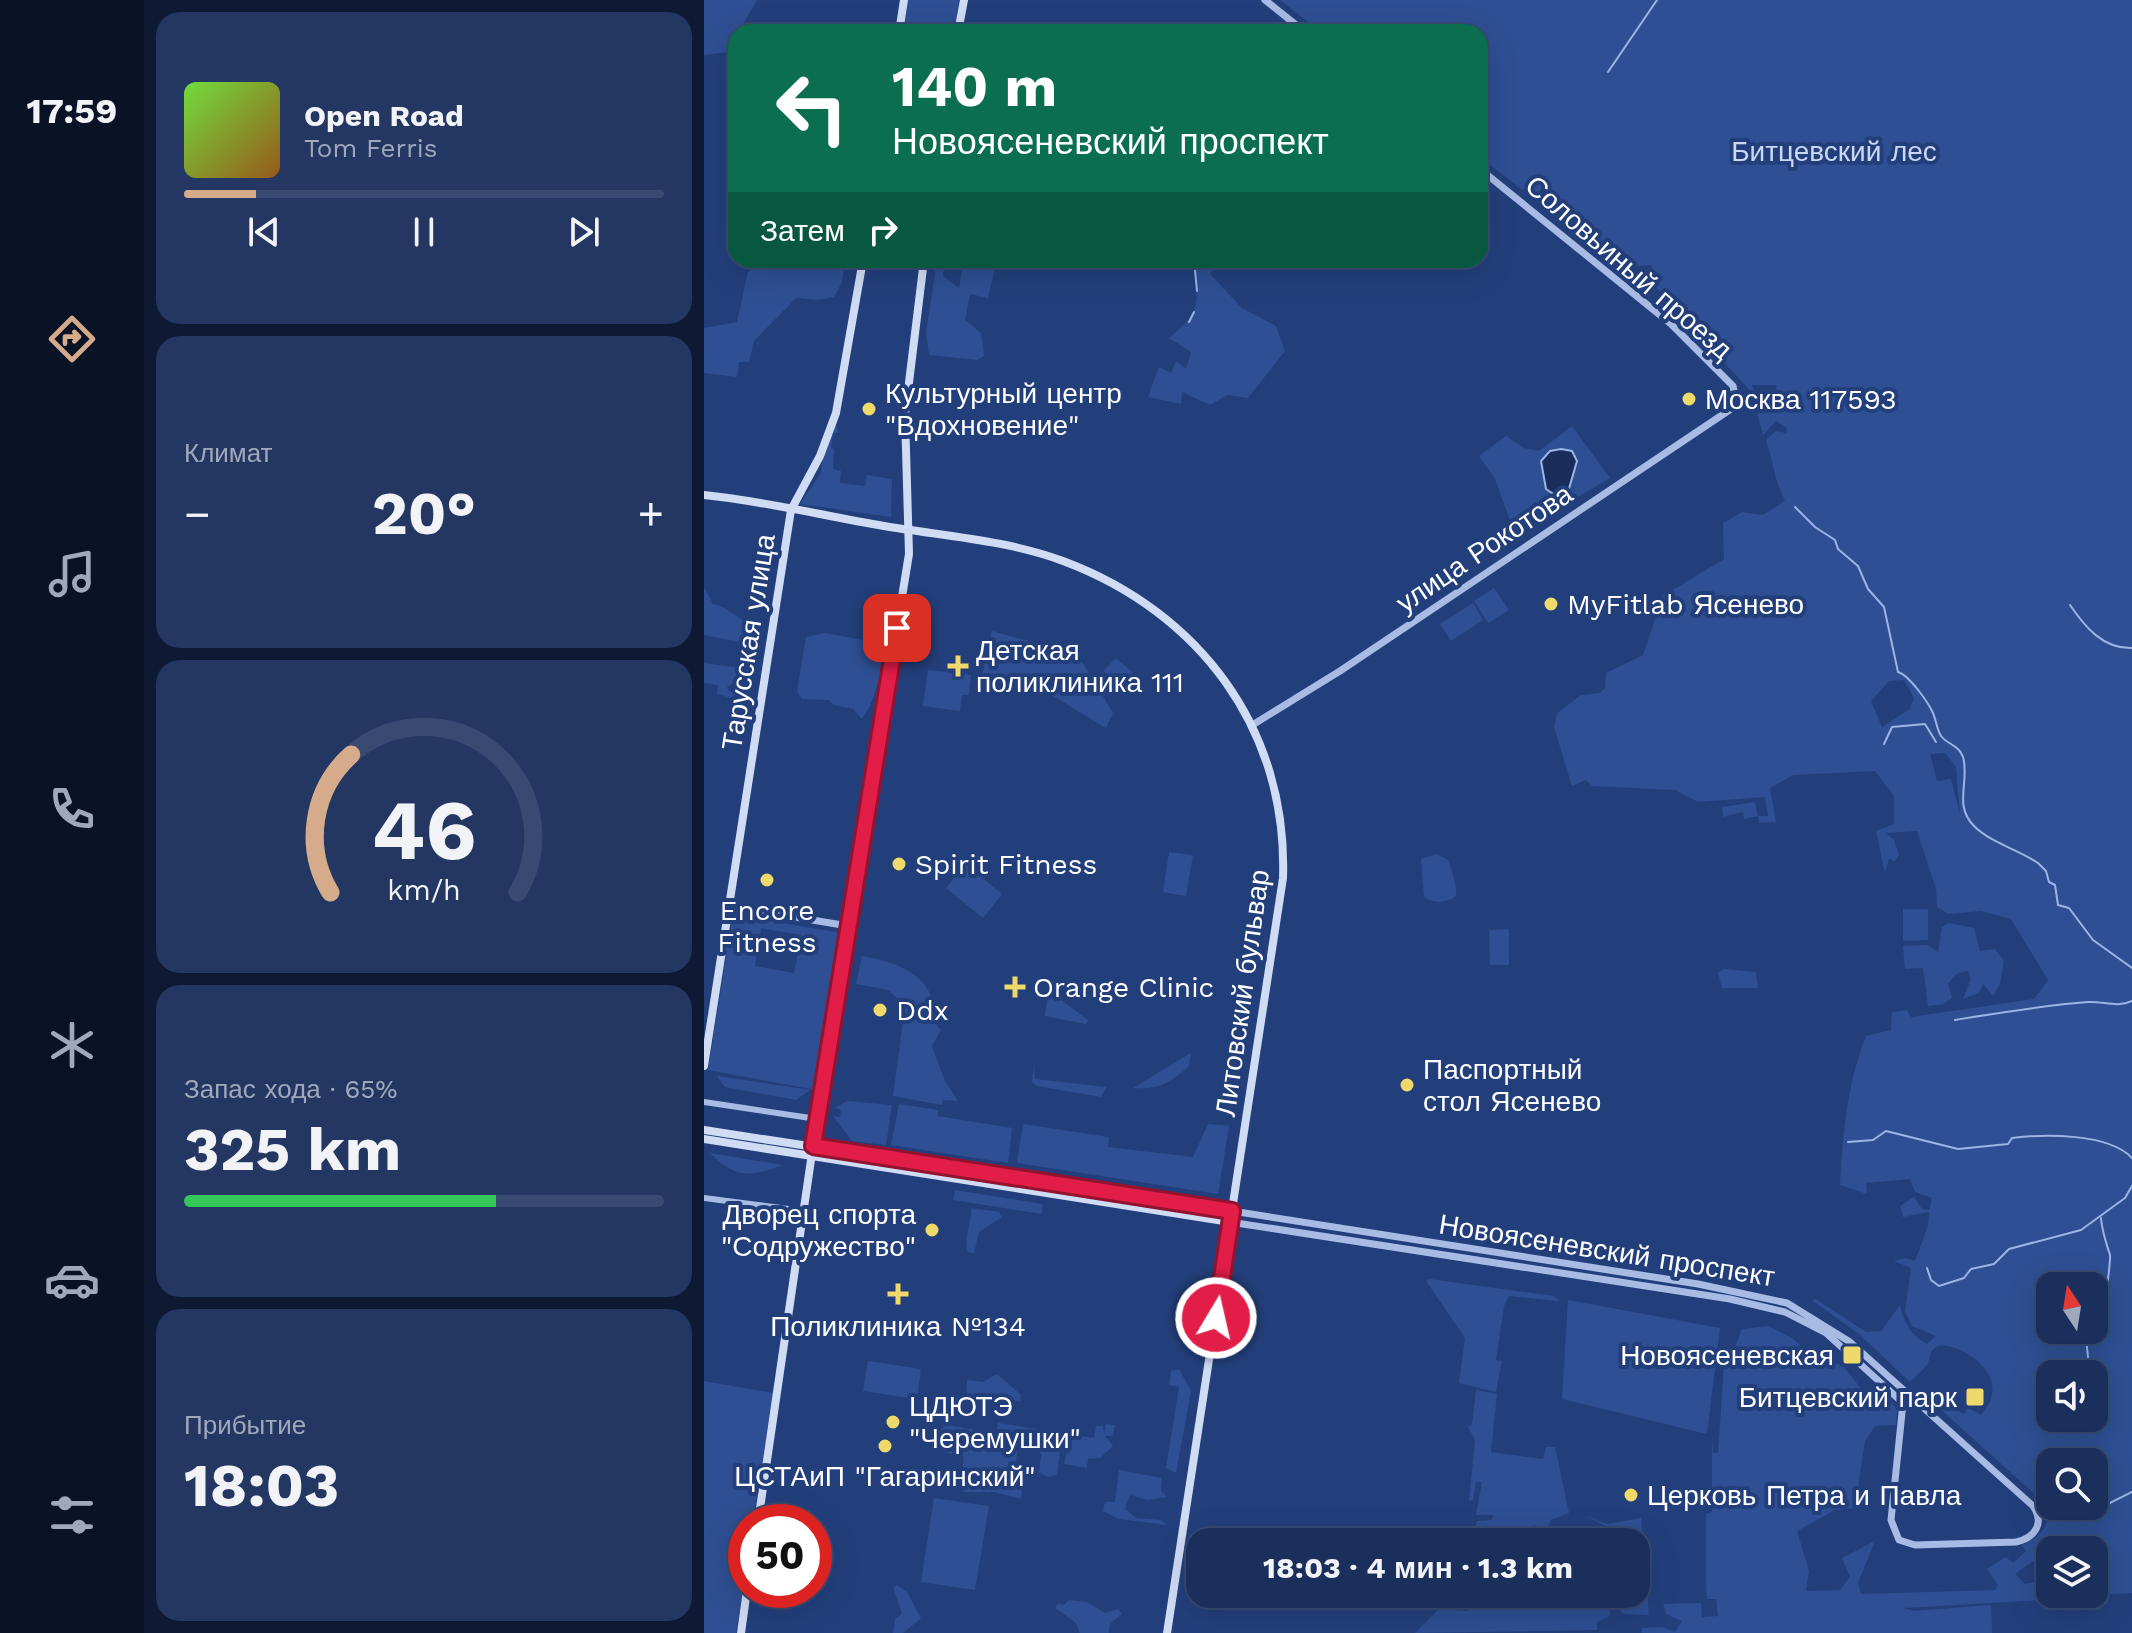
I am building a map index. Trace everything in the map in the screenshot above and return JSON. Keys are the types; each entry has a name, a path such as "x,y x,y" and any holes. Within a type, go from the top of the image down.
{"main road":[{"path":"900,24 904,0"},
{"path":"960,24 964,0"},
{"name":"Тарусская улица","path":"704,1066 791,510 820,456 840,401 862,268"},
{"path":"761,1504 812,1151 909,554 905,415 923,268"},
{"name":"Литовский бульвар","path":"704,495 1034,552 1115,585 1167,618 1191,640 1254,724 1279,813 1283,878 1167,1633"},
{"name":"Новоясеневский проспект","path":"704,1130 1230,1222"},
{"name":"Новоясеневский проспект","path":"704,1139 812,1151 1232,1211"},
{"path":"741,1633 744,1608"}],"street":[{"path":"1265,0 1295,24"},
{"name":"Соловьиный проезд","path":"1488,175 1671,324 1733,386 1737,405"},
{"name":"улица Рокотова","path":"1254,724 1349,665 1737,405"},
{"path":"729,906 848,926"},
{"path":"704,1102 817,1119"},
{"path":"704,1198 804,1211"},
{"name":"Новоясеневский проспект","path":"1232,1211 1357,1236"},
{"name":"Новоясеневский проспект","path":"1230,1222 1357,1236 1732,1289 1787,1303 1831,1326 1894,1379 2033,1506 2038,1515 2038,1527 2030,1537 2016,1542 1915,1545 1899,1540 1892,1529 1891,1520 1904,1412 1901,1399 1826,1333 1785,1312 1730,1299 1390,1241"}],"green space":[{"path":"704,0 757,0 743,24 728,24 727,52 704,55"},
{"path":"906,0 959,0 955,24 903,24"},
{"name":"Битцевский лес","path":"1280,0 2132,0 2132,1593 2108,1594 2108,1536 2037,1536 2047,1520 2108,1520 2108,1448 2036,1448 2036,1495 1930,1400 1933,1396 1964,1414 1968,1408 1981,1415 1991,1400 1992,1386 1988,1373 1979,1362 1955,1348 1936,1347 1926,1366 1910,1382 1859,1334 1813,1301 1814,1298 1866,1332 1881,1331 1900,1305 1912,1333 1927,1344 1936,1336 1912,1326 1905,1311 1911,1268 1894,1261 1905,1258 1915,1261 1928,1226 1929,1212 1903,1217 1900,1206 1914,1197 1922,1209 1929,1210 1932,1198 1915,1192 1910,1179 1866,1183 1867,1194 1840,1185 1847,1109 1854,1072 1866,1036 1891,1030 1892,1012 1907,1010 1911,1017 2034,999 2048,980 2011,919 1981,911 1949,914 1937,907 1936,889 1917,831 1886,833 1894,840 1899,855 1895,861 1889,859 1885,873 1876,831 1894,824 1894,796 1875,771 1793,775 1770,788 1776,822 1759,823 1758,816 1768,816 1765,797 1698,802 1675,790 1592,786 1586,780 1572,786 1554,727 1557,713 1581,695 1600,693 1605,688 1606,673 1643,655 1663,596 1724,559 1723,523 1742,512 1763,515 1785,501 1766,440 1776,431 1786,433 1787,428 1776,421 1763,435 1757,413 1773,409 1777,385 1752,385 1758,399 1706,343 1698,327 1648,280 1652,265 1622,267 1488,163 1488,24 1311,24","holes":["1904,680 1914,698 1910,709 1882,727 1871,701 1889,681","1945,753 1956,767 1960,814 1951,779 1937,781 1930,754"]},
{"path":"754,268 844,268 842,282 834,297 818,300 796,298 754,341 749,362 739,362 737,377 704,373 704,328 737,322 748,272"},
{"path":"936,268 944,268 943,276 959,288 963,268 995,268 988,298 970,294 965,320 981,333 984,356 977,360 929,355 926,333"},
{"path":"1195,268 1213,268 1210,274 1242,308 1276,326 1285,351 1248,398 1227,395 1210,405 1182,392 1181,404 1148,397 1159,367 1171,373 1176,361 1186,369 1191,352 1169,338 1189,319 1197,296"},
{"path":"836,420 838,433 833,433 831,448 834,449 833,469 841,471 840,483 865,486 867,475 892,479 891,517 800,504 821,473 823,453"},
{"path":"1572,426 1610,478 1515,534 1495,479 1479,456 1506,436 1524,448 1539,451"},
{"path":"704,587 713,604 752,625 760,646 704,635"},
{"path":"1494,588 1509,610 1488,623 1474,601"},
{"path":"1473,603 1483,620 1451,641 1440,624"},
{"path":"992,631 1078,655 1113,713 1106,728 1048,693 1040,678 1031,682 982,676"},
{"path":"825,633 879,643 881,662 878,683 862,719 853,709 834,705 829,700 802,699 797,692 806,637"},
{"path":"1116,658 1142,681 1133,694 1103,671"},
{"path":"704,663 747,669 743,678 727,687 730,692 744,689 747,696 738,700 717,694 718,685 704,683"},
{"path":"928,670 971,675 969,695 962,695 960,711 923,706"},
{"path":"1755,802 1758,816 1744,819 1743,812 1723,817 1722,807"},
{"path":"1169,852 1193,855 1186,896 1163,892"},
{"path":"1437,854 1448,860 1456,891 1456,896 1440,902 1424,897 1421,859"},
{"path":"965,864 1002,894 983,918 946,888"},
{"path":"1903,909 1928,909 1928,940 1903,941"},
{"path":"733,915 836,932 840,936 816,1090 708,1070","holes":["761,928 801,935 794,973 755,966"]},
{"path":"1949,923 1974,928 1980,951 1995,949 2004,961 2000,984 1993,996 1983,984 1979,993 1963,999 1971,979 1968,971 1958,973 1948,983 1952,998 1943,1004 1928,1006 1923,968 1905,969 1903,946 1928,945 1938,952 1942,927"},
{"path":"1509,929 1509,965 1490,965 1489,930"},
{"path":"862,956 904,968 924,984 931,995 937,1026 941,1030 932,1046 945,1081 958,1101 943,1100 942,1105 893,1096 905,1006 888,990 856,984"},
{"path":"1723,969 1756,972 1758,988 1722,988 1718,973"},
{"path":"1049,983 1056,996 1088,1020 1086,1024 1045,1016"},
{"path":"1191,1053 1189,1066 1170,1081 1150,1088 1133,1088"},
{"path":"1034,1064 1035,1079 1106,1087 1101,1097 1037,1086 1032,1082"},
{"path":"717,1077 810,1090 796,1100 725,1087"},
{"path":"847,1101 892,1105 886,1145 852,1141 833,1116 840,1117 841,1110 835,1108"},
{"path":"899,1104 938,1110 938,1116 1012,1128 1008,1163 891,1145"},
{"path":"1023,1124 1109,1137 1108,1147 1193,1157 1208,1124 1229,1126 1218,1194 1017,1163"},
{"path":"710,1153 783,1165 761,1172 744,1173 728,1168"},
{"path":"955,1190 1043,1204 1042,1214 953,1200"},
{"path":"971,1208 999,1212 1002,1217 979,1232 974,1253 968,1252 967,1247"},
{"path":"1430,1279 1554,1296 1559,1301 1509,1296 1504,1306 1496,1360 1502,1361 1496,1392 1459,1383 1465,1338 1426,1281"},
{"path":"1568,1300 1720,1328 1707,1434 1562,1399"},
{"name":"Битцевский лес","path":"1769,1326 1792,1338 1813,1358 1815,1353 1844,1367 1866,1395 1871,1391 1883,1402 1892,1403 1897,1410 1896,1425 1875,1426 1865,1441 1855,1508 1835,1510 1797,1531 1809,1571 1806,1591 1840,1590 1850,1577 1842,1558 1875,1541 1858,1583 1861,1594 1995,1590 1998,1585 1987,1569 2006,1557 2013,1563 2026,1551 2021,1545 2036,1537 2036,1564 2033,1561 2015,1574 2025,1584 2036,1582 2036,1600 1904,1608 1913,1611 1991,1605 1992,1633 1642,1633 1642,1628 1662,1627 1675,1632 1682,1621 1666,1614 1663,1604 1701,1603 1702,1617 1718,1616 1716,1599 1707,1599 1706,1587 1706,1514 1712,1512 1712,1437 1713,1453 1718,1453 1725,1350 1733,1352 1742,1329"},
{"path":"868,1361 921,1369 917,1399 863,1391"},
{"path":"1179,1369 1191,1391 1176,1473 1166,1468 1179,1387 1169,1385 1171,1371"},
{"path":"997,1374 1020,1394 1021,1401 1000,1399 985,1405 966,1401 967,1380 983,1382"},
{"path":"704,1381 773,1393 756,1504 728,1504 728,1608 740,1608 736,1633 704,1633"},
{"path":"1476,1390 1497,1394 1491,1452 1543,1459 1546,1447 1555,1447 1569,1513 1551,1520 1547,1528 1534,1525 1527,1528 1475,1528 1477,1521 1491,1520 1494,1515 1476,1515 1482,1482 1476,1482 1473,1500 1469,1501 1475,1440 1468,1427 1472,1424"},
{"path":"998,1423 1094,1438 1096,1426 1103,1426 1104,1435 1106,1424 1115,1425 1113,1436 1105,1436 1113,1446 1100,1458 1088,1459 1087,1468 1064,1464 1066,1454 1070,1453 1060,1451 1057,1475 1048,1477 1039,1473 1041,1456 1038,1446 1019,1440 1012,1487 1022,1489 1021,1499 995,1492 964,1492 960,1486 964,1457 930,1448 931,1436 946,1425 996,1433"},
{"path":"1119,1470 1162,1478 1161,1491 1167,1497 1148,1500 1130,1495 1125,1509 1136,1518 1161,1520 1167,1525 1119,1519 1103,1511 1105,1502 1115,1502"},
{"path":"934,1498 989,1506 975,1590 921,1582"},
{"path":"1584,1515 1607,1524 1641,1518 1642,1528 1606,1526"},
{"path":"897,1585 907,1592 921,1618 903,1633 893,1633 895,1619 902,1614 893,1587"},
{"path":"1069,1600 1087,1602 1105,1613 1118,1609 1122,1614 1110,1624 1109,1633 1080,1633 1076,1623 1055,1608 1058,1603 1064,1605"},
{"path":"1469,1608 1609,1608 1610,1616 1597,1622 1597,1630 1415,1633 1439,1609 1468,1611"},
{"path":"1618,1608 1648,1608 1649,1615 1623,1614"}],"shaded area":[{"path":"1550,451 1572,451 1577,461 1568,492 1552,493 1546,489 1541,461"}],"waterway":[{"path":"1608,72 1657,0"},
{"path":"1195,268 1197,291"},
{"path":"1189,322 1194,312"},
{"path":"1795,507 1815,527 1835,540 1838,549 1858,566 1868,589 1884,607 1898,672 1918,690 1933,713 1941,736 1963,757 1963,801 1968,818 1988,837 2038,863 2046,871 2049,882 2055,885 2058,905 2069,908 2093,940 2132,968"},
{"path":"2070,605 2089,629 2104,641 2132,648"},
{"path":"1884,744 1892,727 1925,724 1936,742"},
{"path":"1955,1020 2055,1005 2088,1002 2121,1004 2132,1001"},
{"path":"1848,1142 1873,1140 1886,1131 1958,1149 2008,1144 2012,1138 2058,1136 2108,1144 2132,1158"},
{"path":"1927,1268 1931,1280 1939,1286 1964,1278 1971,1269 1994,1264 2009,1249 2081,1230 2125,1198 2132,1186"},
{"path":"2101,1218 2110,1255 2108,1279"},
{"path":"2087,1344 2088,1357"},
{"path":"2108,1504 2132,1492"}],"place":[{"name":"Москва 117593","path":"1689,399"},
{"name":"Культурный центр \"Вдохновение\"","path":"869,409"},
{"name":"MyFitlab Ясенево","path":"1551,604"},
{"name":"Детская поликлиника 111","path":"958,666"},
{"name":"Spirit Fitness","path":"899,864"},
{"name":"Encore Fitness","path":"767,880"},
{"name":"Orange Clinic","path":"1015,987"},
{"name":"Ddx","path":"880,1010"},
{"name":"Паспортный стол Ясенево","path":"1407,1085"},
{"name":"Дворец спорта \"Содружество\"","path":"932,1230"},
{"name":"Поликлиника №134","path":"898,1294"},
{"name":"Новоясеневская","path":"1852,1355"},
{"name":"Битцевский парк","path":"1975,1397"},
{"name":"ЦДЮТЭ \"Черемушки\"","path":"893,1422"},
{"name":"ЦСТАиП \"Гагаринский\"","path":"885,1446"},
{"name":"Церковь Петра и Павла","path":"1631,1495"}],"route":[{"path":"897,628 813,1146 1232,1211 1216,1318"}]}
